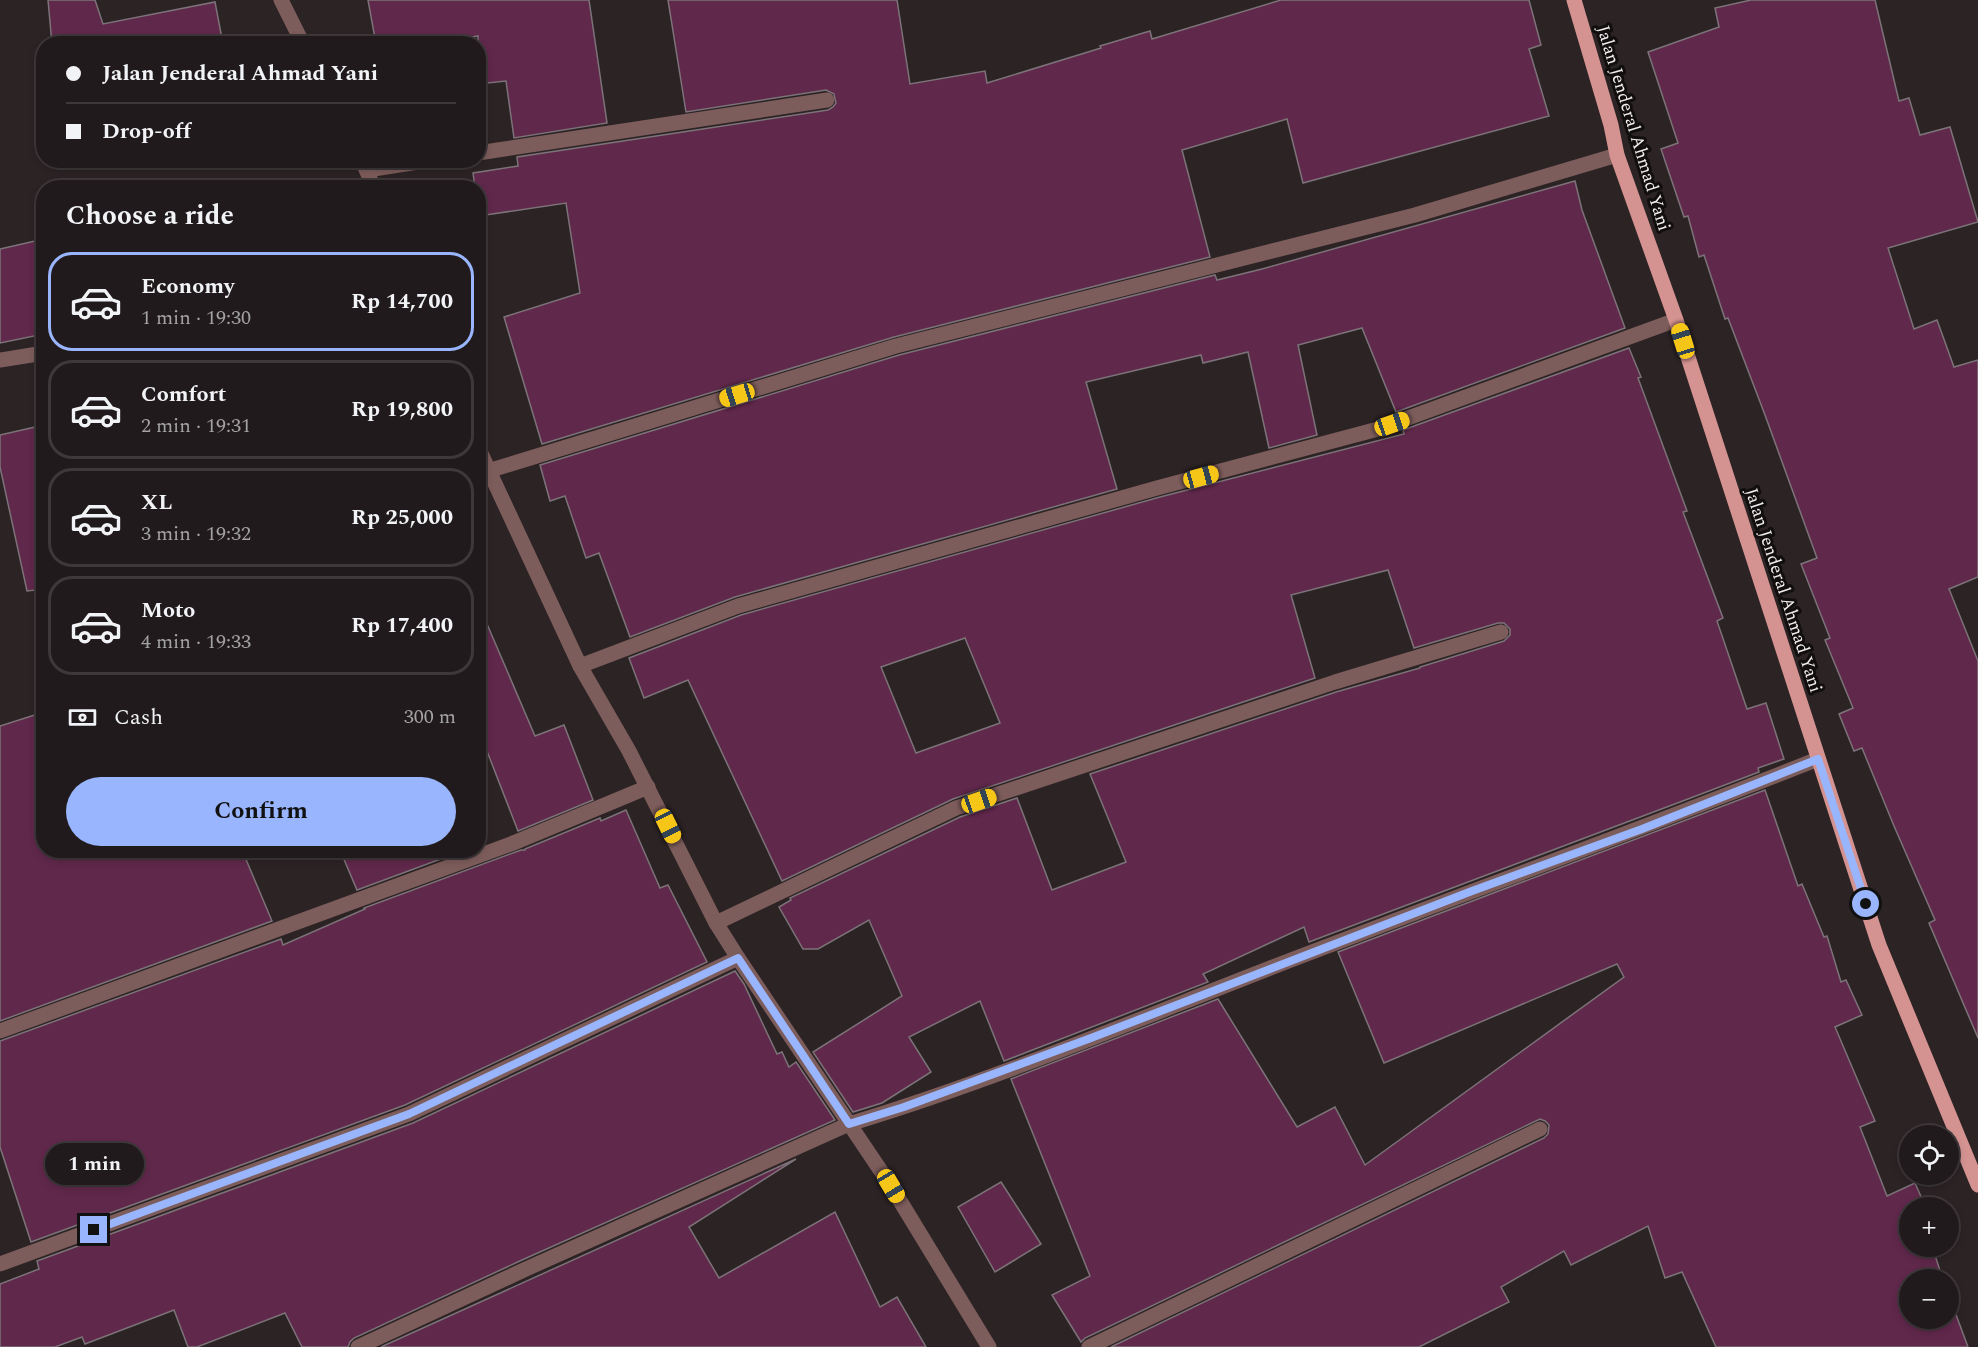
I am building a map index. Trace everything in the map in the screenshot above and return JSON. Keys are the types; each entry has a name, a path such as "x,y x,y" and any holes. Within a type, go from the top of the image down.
{"main road":[{"name":"Jalan Jenderal Ahmad Yani","path":"1574,0 1611,124 1617,155 1676,320 1879,945 1978,1185"}],"street":[{"path":"281,0 299,36"},
{"path":"486,152 827,100"},
{"path":"488,471 896,346 1415,215 1617,155"},
{"path":"580,666 738,606 1146,491 1378,429 1676,320"},
{"path":"0,360 36,353"},
{"path":"486,466 580,666 629,751 716,923 891,1186 989,1347"},
{"path":"716,923 956,808 1335,682 1501,632"},
{"path":"358,1347 849,1124 904,1107 1091,1038 1483,887 1642,829 1818,759"},
{"path":"486,853 648,787"},
{"path":"0,1031 473,858"},
{"path":"0,1264 409,1114 738,958"},
{"path":"1089,1347 1540,1129"}],"building":[{"path":"48,0 95,0 103,24 215,2 221,36 51,36"},
{"path":"368,0 589,0 607,123 514,138 506,81 486,83 486,36 375,36"},
{"path":"668,0 897,0 910,84 985,71 987,83 1150,31 1152,39 1281,0 1529,0 1541,45 1529,49 1549,116 1303,183 1287,119 1182,150 1210,257 894,337 542,444 504,317 580,293 566,203 486,215 486,180 474,180 473,173 518,166 517,157 828,110 836,103 834,94 826,90 686,112"},
{"path":"1751,0 1875,0 1899,101 1909,98 1920,135 1950,127 1978,222 1888,248 1914,329 1937,320 1954,367 1978,360 1978,577 1949,589 1978,661 1978,1038 1929,923 1935,920 1862,748 1854,751 1839,714 1853,708 1825,640 1830,638 1801,564 1817,558 1728,318 1725,319 1704,255 1699,257 1688,216 1684,217 1661,149 1678,143 1648,52 1719,27 1715,8"},
{"path":"1575,181 1582,210 1625,328 1396,412 1362,328 1298,345 1317,435 1269,448 1248,352 1203,363 1201,355 1086,382 1117,489 735,597 630,637 599,553 586,558 565,496 550,501 540,465 899,355 1215,275 1217,280 1262,269"},
{"path":"36,241 36,336 0,343 0,249"},
{"path":"1629,348 1687,511 1683,512 1723,618 1717,621 1747,709 1766,703 1784,759 1758,768 1759,772 1309,942 1304,927 1203,974 1208,982 1004,1061 980,1001 909,1037 931,1072 882,1103 853,1112 813,1052 902,996 869,920 818,949 803,949 779,907 791,900 790,898 960,817 1017,798 1052,890 1126,862 1090,774 1336,692 1504,641 1510,635 1510,629 1504,623 1498,623 1414,648 1388,570 1291,595 1315,678 953,799 782,881 688,680 644,698 629,658 741,615 1160,497 1404,434 1403,430","holes":["965,638 1000,723 916,753 881,667"]},
{"path":"36,427 36,590 27,591 0,467 0,435"},
{"path":"486,622 535,736 564,725 593,800 518,831 486,749"},
{"path":"36,715 36,858 245,858 272,921 0,1021 0,726"},
{"path":"1765,790 1798,886 1802,884 1824,937 1827,936 1841,982 1846,980 1862,1015 1835,1027 1875,1121 1860,1127 1887,1196 1911,1185 1916,1185 1921,1197 1899,1197 1899,1257 1936,1257 1939,1269 1899,1269 1899,1329 1959,1329 1959,1323 1968,1347 1716,1347 1682,1272 1665,1278 1648,1226 1571,1265 1564,1251 1501,1287 1509,1302 1419,1347 1111,1347 1544,1138 1548,1134 1549,1125 1540,1119 1085,1338 1081,1342 1052,1295 1090,1276 1011,1079 1218,999 1297,1127 1335,1107 1365,1165 1624,977 1617,964 1384,1063 1338,952"},
{"path":"626,810 660,888 668,885 707,962 405,1105 31,1242 0,1147 0,1041 281,939 283,945 364,908 525,850 600,818 601,821"},
{"path":"343,858 443,858 357,890"},
{"path":"735,971 744,984 777,1054 782,1052 789,1067 796,1062 835,1120 354,1338 348,1347 302,1347 285,1313 197,1347 188,1347 174,1310 85,1344 82,1337 55,1347 0,1347 0,1284 39,1269 37,1261 413,1123"},
{"path":"796,1159 689,1227 719,1278 835,1212 880,1307 897,1297 926,1347 381,1347"},
{"path":"1001,1182 1041,1244 995,1272 958,1207"}],"route":[{"path":"94,1230 409,1114 738,958 849,1124 904,1107 1091,1038 1472,891 1642,829 1818,759 1866,904"}]}
